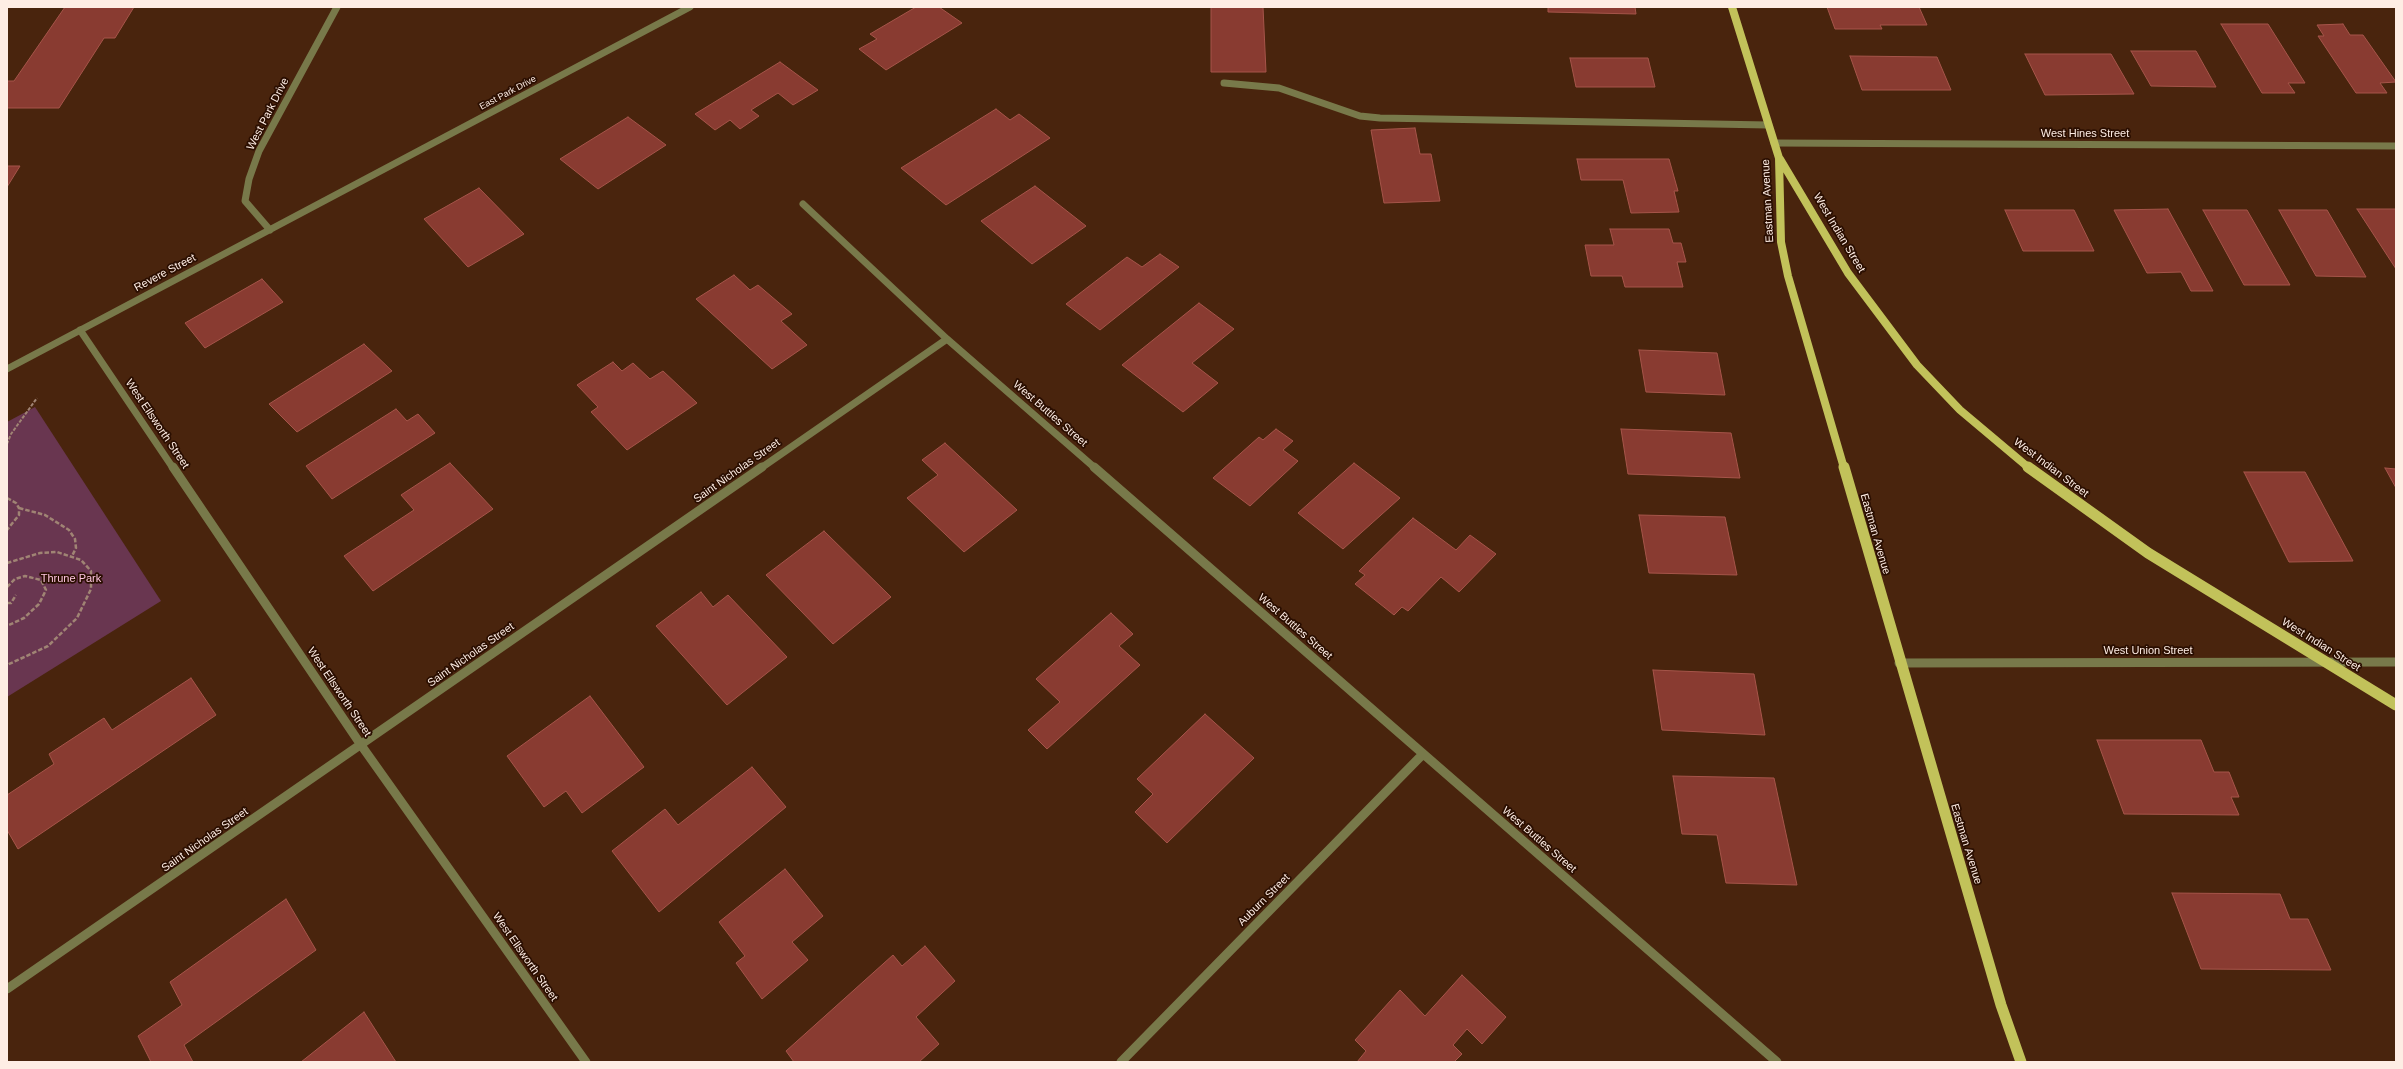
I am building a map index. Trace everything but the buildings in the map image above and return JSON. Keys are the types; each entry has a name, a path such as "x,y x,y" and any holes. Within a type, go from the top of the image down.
{"main road":[{"name":"Eastman Avenue","path":"1732,7 1779,158 1781,242 1788,276 1899,663 2001,1005 2022,1062"},
{"name":"West Indian Street","path":"1779,158 1848,273 1877,314 1917,365 1960,410 2040,477 2148,553 2327,662 2396,706"}],"street":[{"name":"West Park Drive","path":"270,230 245,201 249,179 259,152 282,106 337,7"},
{"name":"East Park Drive","path":"334,196 690,7"},
{"path":"1224,83 1279,88 1360,116 1380,118 1768,125"},
{"name":"West Hines Street","path":"1774,142 2396,146"},
{"name":"Revere Street","path":"7,369 334,196"},
{"name":"West Buttles Street","path":"803,204 947,339 1777,1062"},
{"name":"West Ellsworth Street","path":"80,330 361,745 586,1062"},
{"name":"Saint Nicholas Street","path":"7,989 947,339"},
{"name":"West Union Street","path":"1899,663 2396,662"},
{"name":"Auburn Street","path":"1121,1062 1423,754"}],"path":[{"path":"7,444 11,434 37,398"},
{"path":"7,498 16,503 19,508 19,515 7,530"},
{"path":"19,508 45,515 69,530 75,539 76,548 72,556"},
{"path":"7,563 40,553 57,552 81,560 91,571 91,589 77,618 48,646 7,665"},
{"path":"7,587 15,579 25,576 41,580 46,590 40,604 24,618 7,626"},
{"path":"7,603 11,603 16,595"}],"green space":[{"name":"Thrune Park","path":"35,407 161,601 7,697 7,422"}]}
